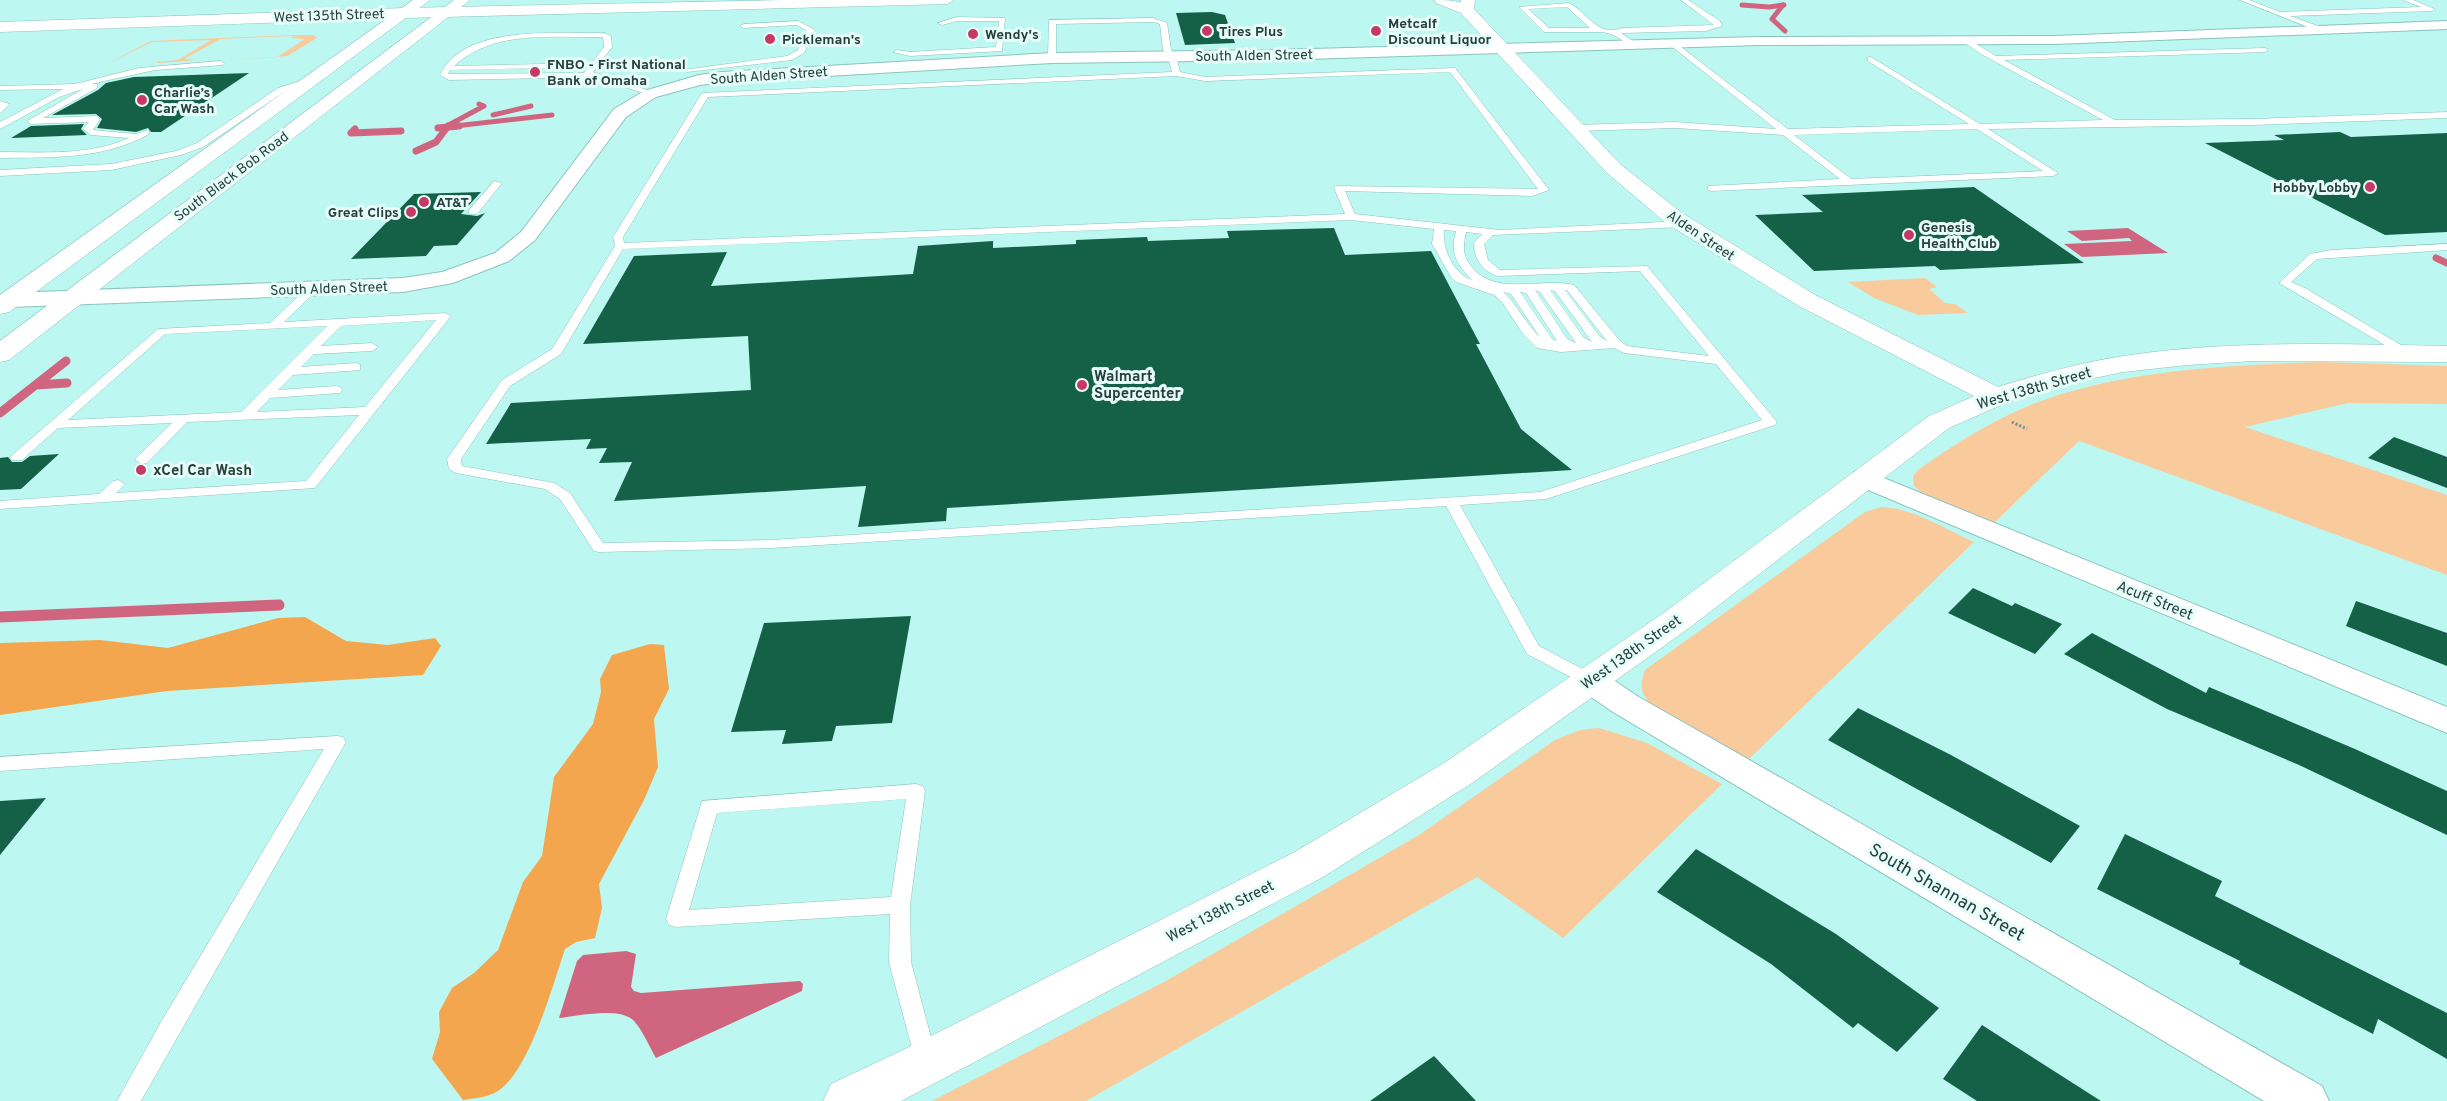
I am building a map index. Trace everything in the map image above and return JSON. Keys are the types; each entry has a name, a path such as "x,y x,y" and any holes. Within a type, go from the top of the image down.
{"main road":[{"name":"South Black Bob Road","path":"3,301 310,80 400,6 423,0"},
{"name":"West 135th Street","path":"154,6 455,6 947,0"},
{"path":"1441,0 1467,5"},
{"name":"Alden Street","path":"1467,5 1501,48 1613,168 1683,224 1808,301 2002,408"},
{"name":"West 135th Street","path":"0,27 400,6"},
{"name":"South Black Bob Road","path":"0,354 455,6"},
{"name":"West 138th Street","path":"849,1101 927,1063 1308,865 1458,773 1686,613 1939,422 1968,407 2002,408 2053,380 2105,368 2161,359 2261,353 2447,354"}],"street":[{"name":"South Alden Street","path":"3,301 403,285 445,278 502,257 528,236 620,112 650,94 699,80 722,77 1052,58 1174,65 1274,56 1631,44 2127,38 2447,26"},
{"name":"Acuff Street","path":"1864,478 1909,499 2447,721"},
{"name":"South Shannan Street","path":"1590,680 1625,704 1744,774 2306,1101"}],"lane":[{"path":"1616,33 1622,30 1707,29 1718,26 1684,0"},
{"path":"1691,0 1706,9 1706,16"},
{"path":"2243,0 2321,30"},
{"path":"2280,14 2432,9 2406,0"},
{"path":"1580,1 1569,5 1522,7 1547,30 1595,29 1616,33 1631,44"},
{"path":"1569,5 1595,29"},
{"path":"893,52 910,54 999,49 1003,19 957,19 940,23"},
{"path":"1052,58 1052,22 1153,20 1163,23 1167,50 1174,65"},
{"path":"687,70 789,58 801,51 811,30 798,23 744,26"},
{"path":"591,70 608,47 607,36 503,38 456,59 445,71 449,78 591,70 650,94"},
{"path":"1968,41 2113,122"},
{"path":"1672,43 1849,182"},
{"path":"1995,58 2265,50"},
{"path":"1711,188 2053,173 1871,60"},
{"path":"0,126 49,99 109,76 147,68 220,63"},
{"path":"1351,217 1339,188 1532,193 1544,190 1452,70 1205,79 1174,65 864,88 705,95 618,237 620,246 557,351 506,383 454,459 456,469 549,486 565,496 599,548 771,544 1540,496 1770,422 1643,268 1498,273 1487,268 1479,252 1479,243 1490,232"},
{"path":"864,88 870,70"},
{"path":"0,173 111,167 178,153 200,145 281,90 310,80"},
{"path":"0,133 78,86"},
{"path":"0,88 94,86 31,121 96,119 87,129 94,133 131,135 136,138"},
{"path":"0,103 6,105 0,110"},
{"path":"1575,128 1675,125 1785,132 2113,122 2252,122 2447,115"},
{"path":"0,156 92,152 112,148 146,132"},
{"path":"17,155 79,141 94,133"},
{"path":"473,212 497,183"},
{"path":"620,246 1351,217 1490,232 1683,224"},
{"path":"1439,226 1437,244 1455,275 1498,293 1541,345 1561,348 1611,345"},
{"path":"1462,229 1457,248 1470,274 1484,282 1515,292 1548,341 1561,348"},
{"path":"2407,354 2301,290 2284,283 2314,256 2331,253 2447,247"},
{"path":"1538,287 1544,290 1579,340 1590,346"},
{"path":"1506,289 1551,287 1559,289 1595,339 1624,350 1720,361"},
{"path":"1520,288 1530,291 1563,342 1574,347"},
{"path":"273,326 312,289"},
{"path":"0,505 310,485 445,316 162,332 17,457"},
{"path":"245,416 337,323"},
{"path":"403,345 422,344"},
{"path":"312,350 372,347"},
{"path":"387,365 406,364"},
{"path":"291,371 356,367"},
{"path":"368,388 388,387"},
{"path":"267,394 336,390"},
{"path":"56,424 368,411"},
{"path":"142,460 183,419"},
{"path":"102,500 118,484"},
{"path":"1450,501 1533,650 1590,680"},
{"path":"0,764 337,742 129,1101"},
{"path":"900,905 676,919 709,806 916,791 900,905 900,962 927,1063"}],"path":[{"path":"2002,408 2027,429"}],"shaded area":[{"path":"294,35 313,35 317,38 287,56 278,57 305,39 292,38 293,36 220,39 184,59 198,60 158,63 156,62 178,60 211,40 152,42 103,66 151,41"},
{"path":"2128,228 2168,253 2082,257 2064,244 2132,241 2129,238 2082,241 2067,231"},
{"path":"1925,278 1937,287 1929,289 1945,303 1955,304 1968,313 1918,315 1874,298 1848,282"},
{"path":"2324,362 2447,366 2447,404 2348,403 2245,427 2447,495 2447,575 2079,441 1994,523 1926,497 1914,486 1913,476 1918,470 1955,445 2006,416 2054,397 2091,386 2169,372 2248,365"},
{"path":"1881,507 1917,515 1974,542 1749,759 1663,714 1645,697 1642,680 1645,670 1865,512"},
{"path":"305,617 346,641 388,645 435,638 441,646 423,675 167,691 0,715 0,643 100,640 168,648 278,618"},
{"path":"650,644 664,645 669,689 654,719 658,767 644,800 599,884 602,908 595,938 576,942 565,949 532,1043 513,1077 494,1093 463,1100 432,1059 440,1032 439,1012 452,988 474,973 498,950 523,882 542,856 554,777 593,724 601,692 600,679 612,655"},
{"path":"1599,728 1647,743 1722,784 1563,938 1477,877 1086,1101 932,1101 1164,982 1419,835 1555,740 1580,730"},
{"path":"626,951 636,954 631,987 634,991 641,993 800,981 803,984 802,991 656,1058 640,1029 627,1016 598,1013 559,1018 577,961 583,955"}],"building":[{"name":"Tires Plus","path":"1212,12 1225,15 1235,43 1185,45 1176,13"},
{"name":"Charlie’s Car Wash","path":"249,73 161,132 151,132 148,128 136,132 97,128 102,119 96,114 52,115 98,90 106,83 134,77"},
{"path":"84,124 81,129 87,135 11,138 31,126"},
{"name":"Hobby Lobby","path":"2340,132 2351,137 2447,133 2447,232 2385,235 2205,143 2284,140 2274,135"},
{"name":"Genesis Health Club","path":"1974,187 2084,263 1940,270 1935,266 1814,271 1755,215 1823,212 1802,195"},
{"path":"481,192 461,214 477,216 485,213 457,245 434,246 426,256 351,259 414,194"},
{"name":"Walmart Supercenter","path":"1334,228 1345,255 1431,251 1480,344 1476,344 1521,429 1572,470 947,508 946,521 858,527 866,486 614,501 632,462 599,463 607,448 586,449 591,439 486,444 511,403 751,390 748,336 583,344 634,256 727,252 711,286 913,274 918,246 993,241 993,248 1076,244 1076,240 1147,237 1148,241 1229,238 1227,231"},
{"path":"2394,437 2447,457 2447,488 2368,458"},
{"path":"59,454 21,489 0,490 0,458 8,457 12,462 22,462 30,456"},
{"path":"1973,588 2012,606 2015,603 2062,624 2035,654 1948,613"},
{"path":"2356,601 2447,633 2447,666 2346,626"},
{"path":"911,616 892,723 836,726 832,741 782,744 786,730 731,732 764,623"},
{"path":"2092,633 2206,693 2209,687 2447,791 2447,835 2299,765 2167,709 2064,654"},
{"path":"1858,708 1951,755 2080,826 2051,863 1828,740"},
{"path":"46,798 0,855 0,801"},
{"path":"2125,834 2222,881 2215,896 2447,1013 2447,1059 2378,1019 2373,1034 2239,964 2240,961 2097,889"},
{"path":"1696,849 1836,934 1939,1008 1897,1052 1858,1023 1853,1028 1771,964 1657,892"},
{"path":"1982,1025 2101,1101 1977,1101 1943,1079"},
{"path":"1434,1056 1476,1101 1370,1101"}],"waterway":[{"path":"1742,5 1769,7 1783,5"},
{"path":"1783,5 1772,19 1785,31"},
{"path":"446,127 484,106 479,104"},
{"path":"493,115 531,106"},
{"path":"447,127 552,115"},
{"path":"447,127 459,126"},
{"path":"416,151 436,142 447,127"},
{"path":"438,128 447,127"},
{"path":"355,129 351,133 401,131"},
{"path":"2436,258 2447,263"},
{"path":"0,413 66,361"},
{"path":"36,385 67,383"},
{"path":"0,617 279,605"}],"place":[{"name":"Tires Plus","path":"1207,31"},
{"name":"Metcalf Discount Liquor","path":"1376,31"},
{"name":"Wendy's","path":"973,34"},
{"name":"Pickleman's","path":"770,39"},
{"name":"FNBO - First National Bank of Omaha","path":"535,72"},
{"name":"Charlie’s Car Wash","path":"142,100"},
{"name":"Hobby Lobby","path":"2370,187"},
{"name":"AT&T","path":"424,202"},
{"name":"Great Clips","path":"411,212"},
{"name":"Genesis Health Club","path":"1909,235"},
{"name":"Walmart Supercenter","path":"1082,385"},
{"name":"xCel Car Wash","path":"141,470"}]}
